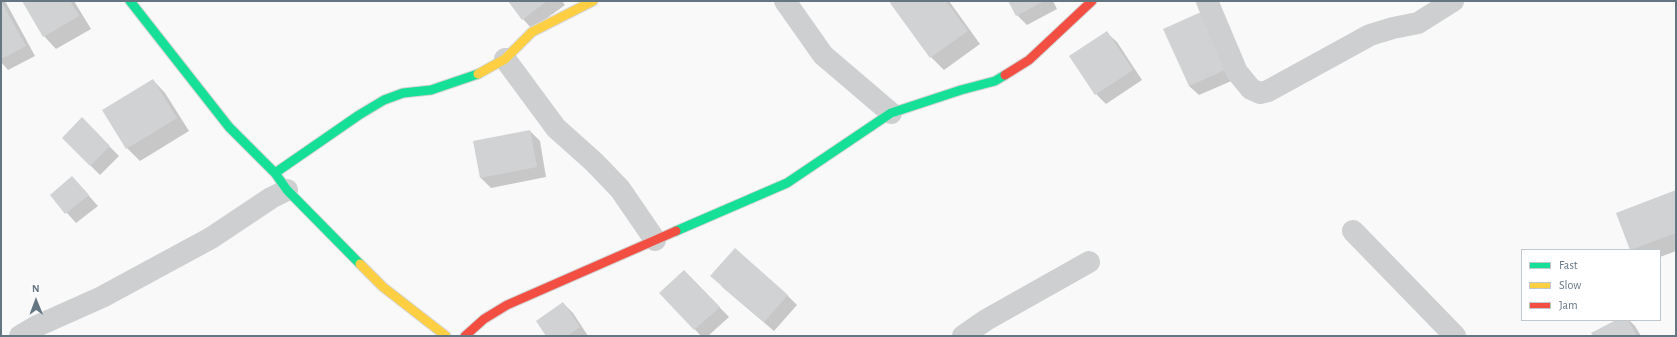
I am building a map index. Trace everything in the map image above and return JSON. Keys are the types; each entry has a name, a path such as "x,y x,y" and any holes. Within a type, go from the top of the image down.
{"street":[{"path":"130,1 229,127 383,287 446,336"},
{"path":"20,336 36,326 102,297 204,242 271,198 281,181 359,115 384,100 403,93 432,90 473,77 505,58 532,32 570,7 593,1"},
{"path":"785,1 823,55 891,113"},
{"path":"464,336 484,319 507,305 788,183 891,113 995,80 1029,60 1092,1"},
{"path":"1207,1 1237,72 1251,89 1260,93 1268,91 1370,35 1393,28 1418,24 1453,1"},
{"path":"505,58 556,128 594,162 620,189 654,240"},
{"path":"1354,231 1455,336"},
{"path":"963,336 986,320 1089,262"}],"building":[{"path":"1,1 26,46 1,59"},
{"path":"22,1 70,1 79,16 43,37"},
{"path":"508,1 547,1 522,20"},
{"path":"892,1 946,1 968,31 930,58 890,3"},
{"path":"1008,1 1044,1 1016,16"},
{"path":"1201,12 1227,69 1189,86 1163,29"},
{"path":"1107,31 1133,70 1095,95 1069,56"},
{"path":"153,79 177,118 126,149 102,110"},
{"path":"82,117 110,146 90,166 62,138"},
{"path":"530,130 537,167 480,178 473,141"},
{"path":"72,176 89,195 65,214 50,195"},
{"path":"1676,190 1676,233 1630,249 1616,213"},
{"path":"735,248 788,295 764,322 710,276"},
{"path":"684,270 720,307 694,330 659,293"},
{"path":"563,302 580,327 567,336 546,336 536,321"},
{"path":"1614,321 1629,321 1637,336 1593,336 1591,333"}],"traffic: fast":[{"path":"130,1 229,127 275,173 287,190 360,264"},
{"path":"275,173 359,115 384,100 403,93 431,90 478,74"},
{"path":"676,231 787,183 891,113 961,90 995,81 1005,75"}],"traffic: slow":[{"path":"478,74 505,59 532,32 593,1"},
{"path":"360,264 383,287 446,336"}],"traffic: jam":[{"path":"1005,75 1029,60 1092,1"},
{"path":"465,336 484,319 507,305 676,231"}]}
